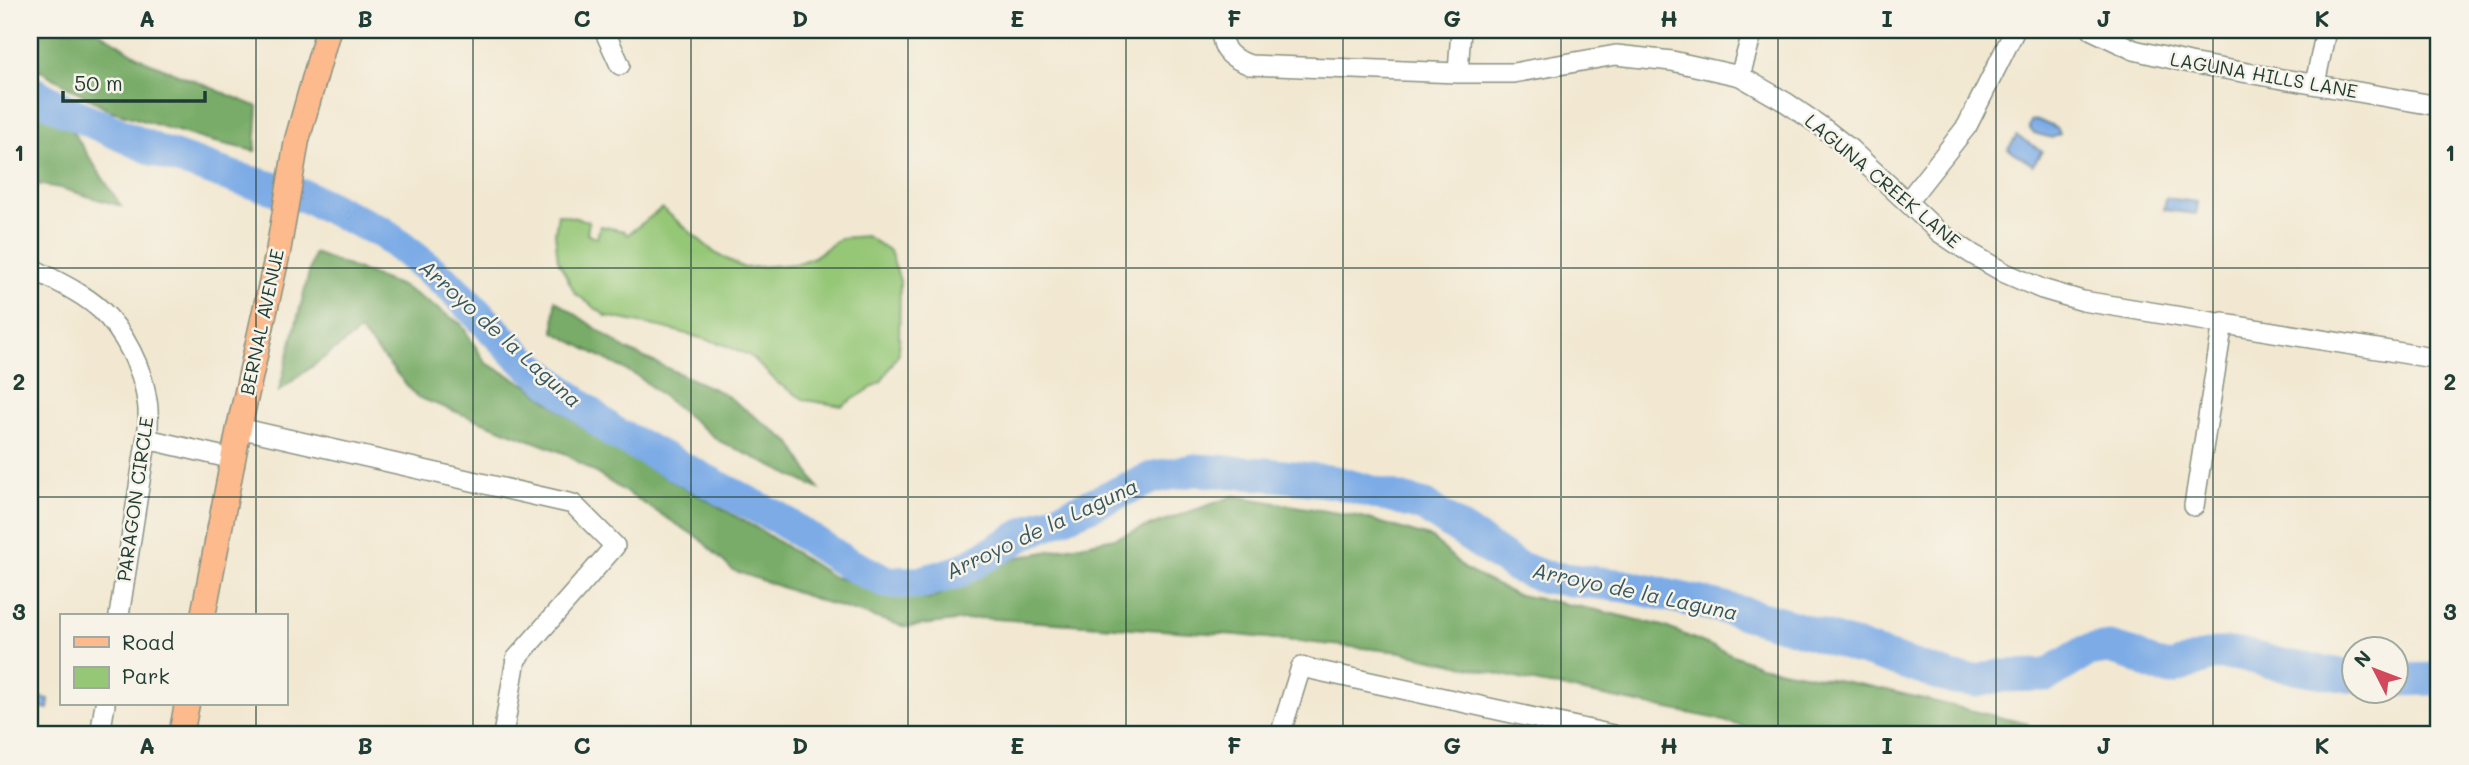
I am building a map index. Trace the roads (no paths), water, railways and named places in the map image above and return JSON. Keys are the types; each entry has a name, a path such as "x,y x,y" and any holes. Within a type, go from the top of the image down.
{"main road":[{"name":"BERNAL AVENUE","path":"203,614 239,428 278,252 297,140 328,30"},
{"path":"181,735 187,706"}],"street":[{"path":"604,30 621,65"},
{"name":"LAGUNA CREEK LANE","path":"1221,30 1224,49 1237,60 1250,65 1458,74 1513,73 1616,55 1672,61 1740,76 1822,127 1850,149 1939,232 2005,273 2042,289 2083,301 2439,359"},
{"path":"1458,74 1461,30"},
{"path":"1740,76 1753,30"},
{"path":"1907,202 1967,125 2015,30"},
{"name":"LAGUNA HILLS LANE","path":"2092,30 2134,50 2190,63 2439,106"},
{"path":"2315,84 2326,30"},
{"name":"PARAGON CIRCLE","path":"30,267 82,295 102,310 124,340 137,366 147,400 147,439 119,614"},
{"path":"2194,506 2224,323"},
{"path":"239,428 573,504 615,546 516,659 503,735"},
{"path":"147,439 233,459"},
{"path":"1280,735 1301,667 1613,735"},
{"path":"100,735 105,706"}],"water":[{"path":"2038,120 2058,129 2060,134 2052,138 2033,133 2029,127 2031,121"},
{"path":"2017,136 2042,151 2033,165 2008,149"},
{"path":"2166,198 2198,202 2196,214 2164,210"},
{"path":"30,696 49,699 48,709 30,705"}],"waterway":[{"name":"Arroyo de la Laguna","path":"30,91 63,109 157,151 239,179 307,197 383,233 447,283 521,358 613,432 778,518 845,562 887,582 919,583 958,572 1026,533 1154,477 1195,470 1265,474 1335,482 1425,506 1515,566 1544,577 1626,586 1721,607 1790,626 1954,679 1977,681 1999,676 2047,675 2087,651 2109,648 2134,655 2155,666 2171,669 2215,654 2240,654 2282,665 2340,675"},
{"name":"Arroyo de la Laguna","path":"2410,680 2439,679"}]}
